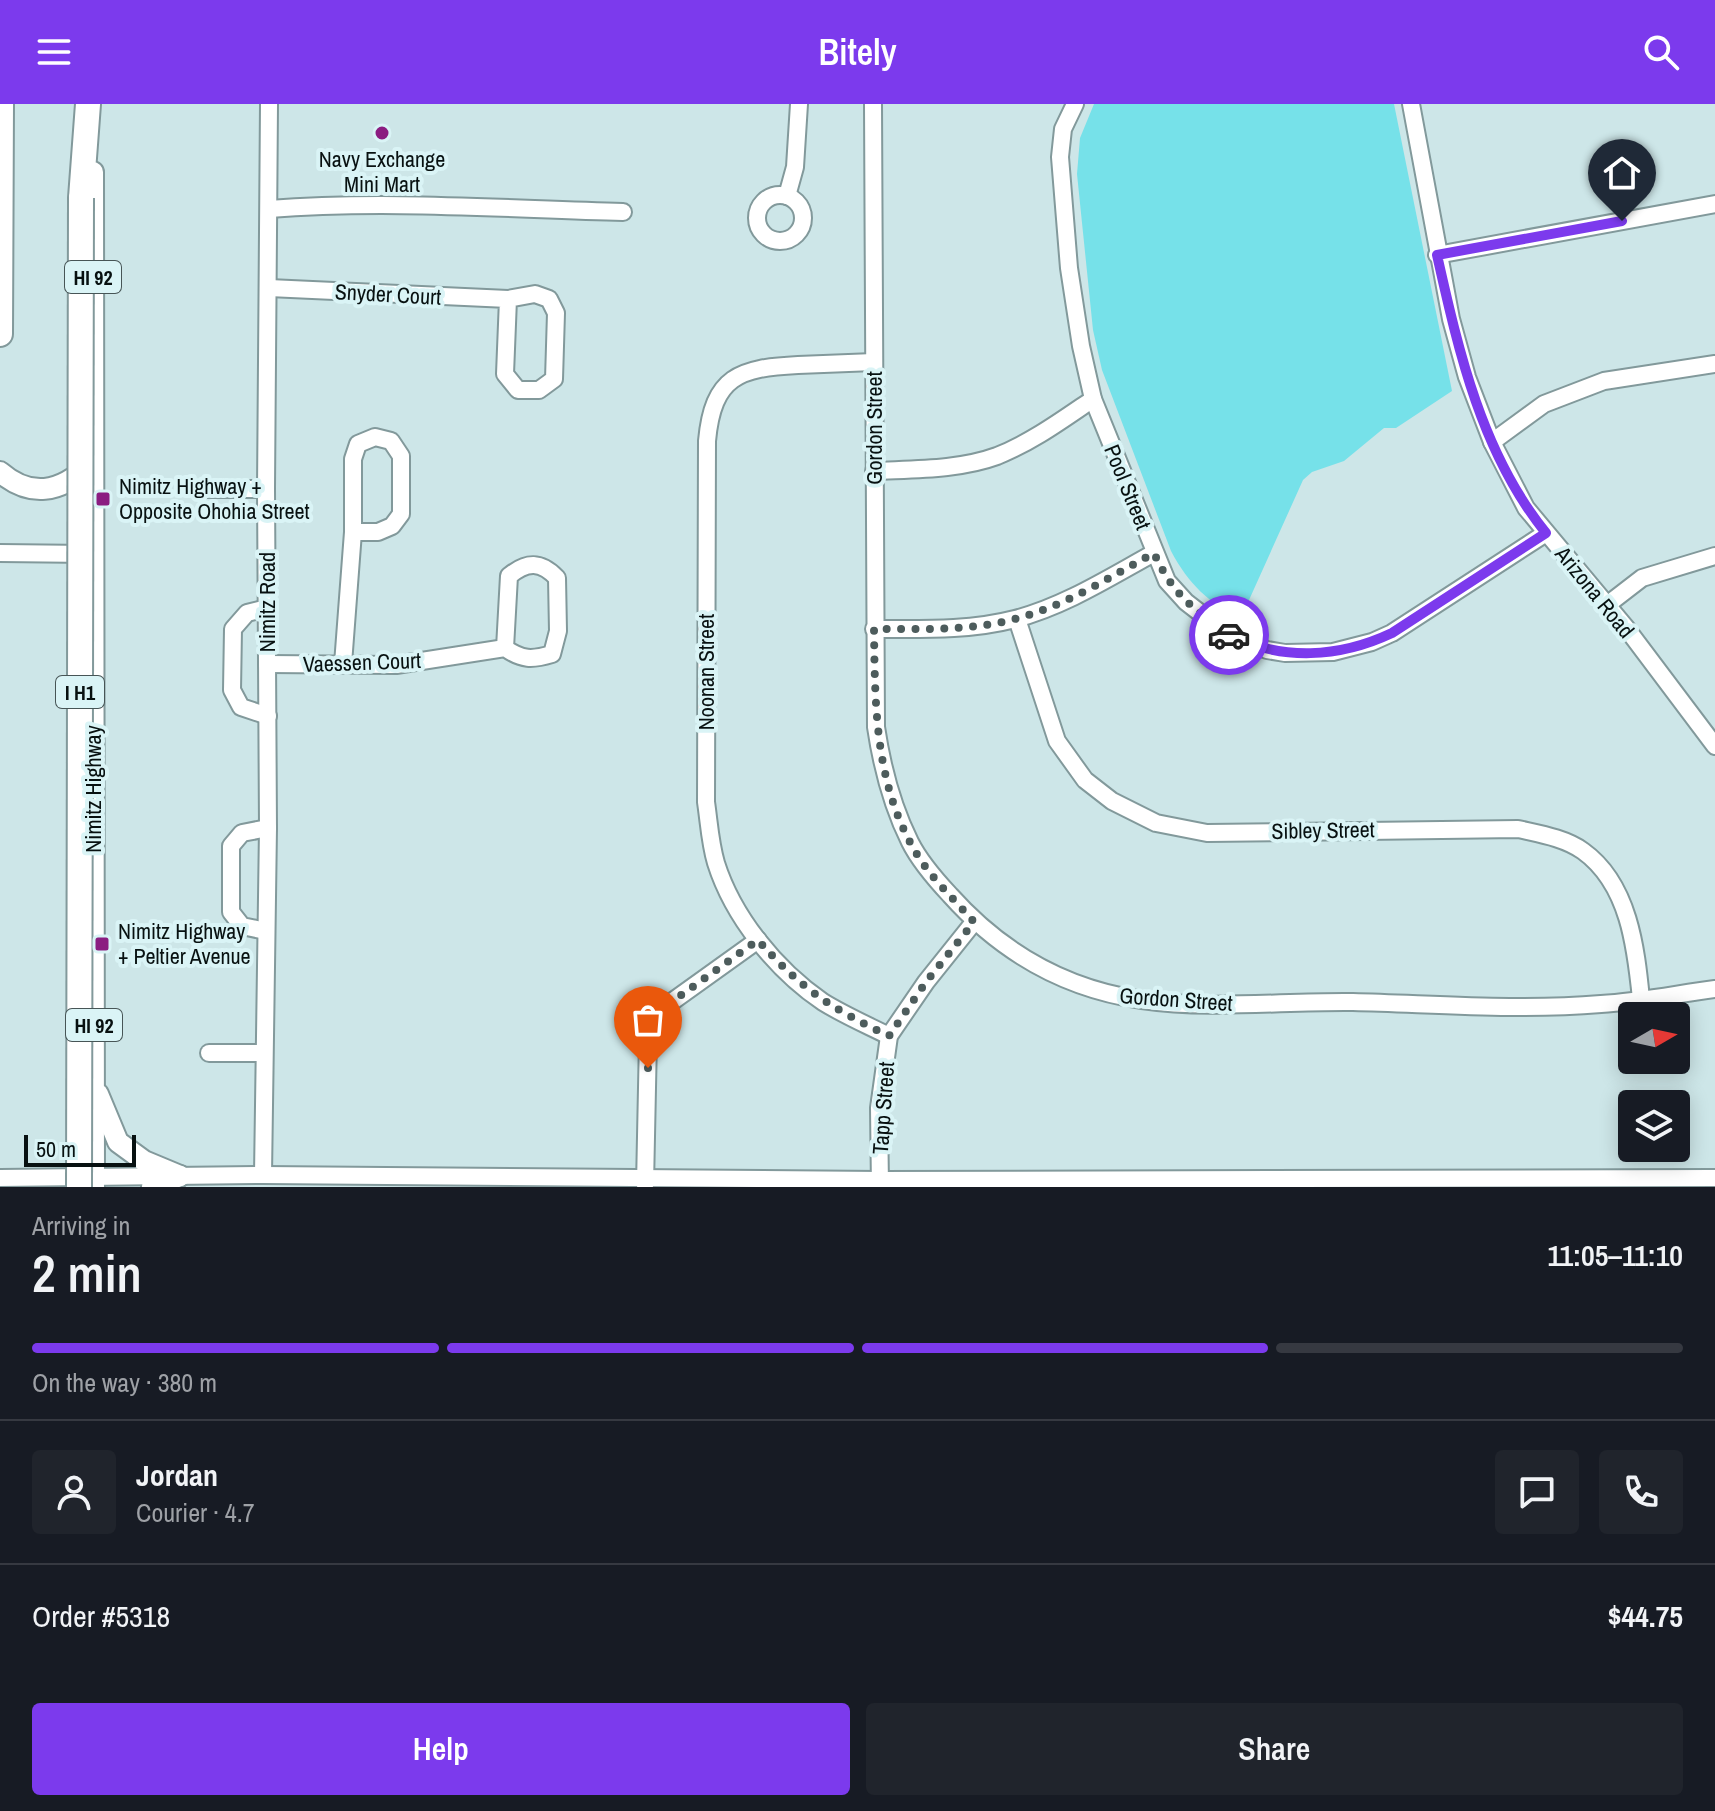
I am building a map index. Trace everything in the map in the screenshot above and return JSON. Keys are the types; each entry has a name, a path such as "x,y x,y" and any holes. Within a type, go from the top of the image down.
{"highway":[{"path":"0,334 1,104"},
{"name":"I H1","path":"79,104 89,1184"},
{"path":"81,198 90,104"}],"main road":[{"name":"Nimitz Highway","path":"89,1184 94,1086 94,450 90,104"},
{"path":"0,472 24,488 38,490 62,485 87,467 94,450"},
{"path":"94,1086 118,1142 144,1161 180,1176"},
{"path":"152,1187 180,1176"}],"street":[{"name":"Nimitz Road","path":"263,1175 268,828 266,489 269,104"},
{"path":"787,196 795,167 799,104"},
{"name":"Gordon Street","path":"873,104 876,727 888,785 910,842 920,859 974,922 1015,953 1056,976 1082,987 1145,1001 1193,1004 1582,1005 1715,989"},
{"name":"Pool Street","path":"1075,104 1063,129 1060,157 1069,268 1093,399 1154,553 1167,581 1186,602 1230,636 1267,650 1309,654 1354,648 1392,633 1546,533"},
{"name":"Arizona Road","path":"1411,104 1437,255 1467,377 1492,442 1526,508 1607,605 1715,746"},
{"path":"1437,255 1715,204"},
{"path":"269,209 316,206 526,207 623,212"},
{"name":"Snyder Court","path":"269,288 508,299 535,294 549,299 556,313 554,379 539,390 518,390 505,374 508,299"},
{"name":"Noonan Street","path":"874,362 758,367 733,378 717,396 709,416 706,802 715,861 730,898 758,940 786,972 821,1000 889,1036"},
{"path":"1492,442 1544,404 1604,381 1715,364"},
{"path":"874,471 943,466 995,456 1027,442 1093,399"},
{"path":"343,664 353,532 353,459 358,444 375,437 391,441 401,456 401,514 392,526 378,532 353,532"},
{"path":"196,489 266,489"},
{"path":"0,553 92,554"},
{"path":"874,629 961,628 1017,619 1076,596 1154,553"},
{"path":"1607,605 1633,583 1652,573 1715,556"},
{"name":"Vaessen Court","path":"267,664 396,665 505,648 519,658 535,659 552,654 558,631 557,578 547,568 530,564 509,576 505,648"},
{"path":"267,608 247,613 233,629 232,690 241,707 268,716"},
{"name":"Sibley Street","path":"1017,619 1057,741 1085,780 1112,801 1156,823 1207,833 1518,829 1551,836 1584,851 1609,878 1628,918 1637,957 1641,999"},
{"path":"266,931 242,926 231,912 231,846 242,833 268,828"},
{"name":"Tapp Street","path":"880,1183 879,1108 889,1036 926,982 974,922"},
{"path":"645,1182 648,1039 659,1011 758,940"},
{"path":"209,1053 264,1053"},
{"path":"0,1178 89,1184 180,1176 263,1175 645,1182 1209,1184 1715,1178"}],"shaded area":[{"path":"1094,104 1394,104 1452,391 1396,428 1384,428 1344,461 1312,472 1303,480 1240,620 1200,591 1171,551 1102,370 1093,330 1077,174 1080,138"}],"way so far":[{"path":"648,1068 648,1039 659,1011 758,940 786,972 821,1000 889,1036 926,982 974,922 920,859 910,842 885,776 876,727 874,629 961,628 1017,619 1076,596 1154,553 1167,581 1186,602 1229,635"}],"place":[{"name":"Navy Exchange Mini Mart","path":"382,133"},
{"name":"Nimitz Highway + Opposite Ohohia Street","path":"103,499"},
{"name":"Nimitz Highway + Peltier Avenue","path":"102,944"}],"route":[{"path":"1229,635 1267,650 1285,653 1309,654 1354,648 1392,633 1546,533 1526,508 1511,481 1477,406 1458,348 1437,255 1622,221"}]}
